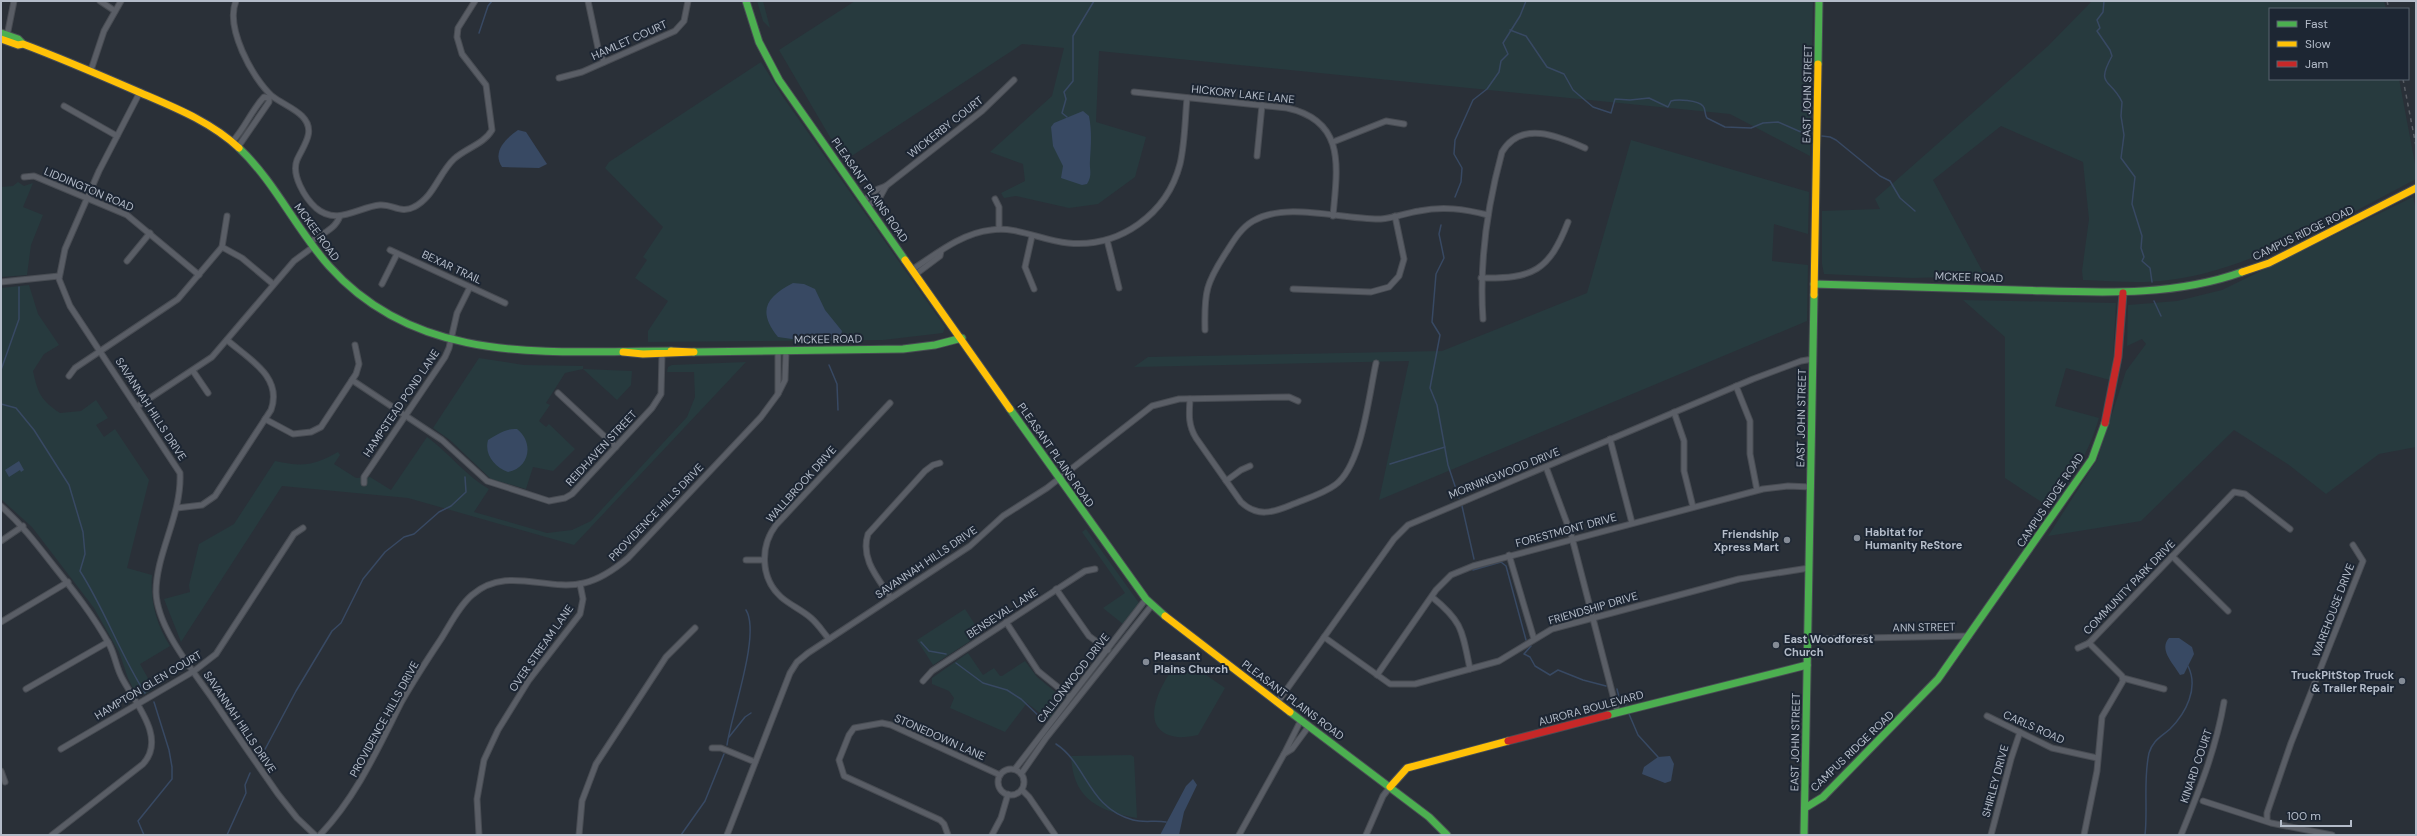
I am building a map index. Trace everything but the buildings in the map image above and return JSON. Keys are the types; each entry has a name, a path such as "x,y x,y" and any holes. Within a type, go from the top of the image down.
{"street":[{"path":"3,36 14,1"},
{"path":"100,1 115,11"},
{"path":"91,70 104,31 121,1"},
{"path":"236,1 233,14 235,28 244,52 257,79 270,97 302,116 306,123 308,136 307,144 297,161 296,174 304,193 317,208 330,215 340,216 381,205 404,211 415,207 426,199 455,158 483,140 492,130 486,85 462,54 457,36 458,28 475,1"},
{"path":"588,1 598,48 604,62"},
{"name":"HAMLET COURT","path":"559,78 582,72 674,31 684,21 688,1"},
{"name":"PLEASANT PLAINS ROAD","path":"746,1 759,42 772,68 962,338 1058,479 1149,602 1237,672 1390,787 1429,818 1447,835"},
{"name":"EAST JOHN STREET","path":"1804,835 1819,1"},
{"name":"MCKEE ROAD","path":"3,36 18,39 23,44 91,70 140,92 198,120 235,144 261,173 312,245 340,281 365,302 395,319 451,339 491,348 536,353 903,349 935,345 962,338"},
{"name":"WICKERBY COURT","path":"864,200 878,189 886,186 982,111 1014,80"},
{"name":"SAVANNAH HILLS DRIVE","path":"140,92 86,200 65,249 59,276 62,290 70,306 138,406 180,473 181,490 159,574 156,592 159,610 172,637 285,805 315,835"},
{"name":"HICKORY LAKE LANE","path":"1134,92 1293,109 1310,115 1324,128 1333,142 1337,167 1333,216"},
{"path":"235,144 240,132 251,114 264,97 270,97"},
{"path":"235,144 269,102 270,97"},
{"path":"914,271 940,256 941,250 969,235 999,229 1068,243 1082,244 1107,240 1125,233 1143,222 1169,192 1180,164 1187,98"},
{"path":"1257,156 1262,105"},
{"path":"64,106 117,136"},
{"path":"251,114 256,118"},
{"path":"1333,142 1386,121 1404,124"},
{"path":"1483,319 1481,278 1488,215 1502,152 1512,140 1528,133 1554,135 1585,148"},
{"name":"LIDDINGTON ROAD","path":"24,177 34,176 86,200 127,215 199,275"},
{"name":"WICKERBY COURT","path":"868,206 880,197 886,186"},
{"name":"CAMPUS RIDGE ROAD","path":"1805,808 1823,797 1938,679 2082,475 2095,452 2115,379 2123,293 2185,287 2247,272 2269,263 2416,188"},
{"path":"995,199 999,207 999,229"},
{"path":"1205,330 1205,301 1209,278 1235,239 1246,226 1274,213 1296,212 1381,219 1446,207 1488,215"},
{"path":"68,376 75,368 178,299 222,248 227,216"},
{"path":"138,406 212,357 273,284 294,261 338,223 340,216"},
{"path":"1293,289 1371,292 1389,287 1399,276 1404,259 1395,216"},
{"path":"1481,278 1522,276 1537,269 1549,259 1558,247 1568,222"},
{"path":"126,261 150,233"},
{"path":"1032,236 1026,267 1034,289"},
{"path":"1107,240 1119,288"},
{"path":"222,248 242,258 273,284"},
{"name":"BEXAR TRAIL","path":"390,250 505,303"},
{"path":"382,284 397,254"},
{"path":"1,282 59,276"},
{"name":"MCKEE ROAD","path":"1814,284 2123,293"},
{"name":"HAMPSTEAD POND LANE","path":"364,483 364,476 404,415 445,357 457,313 470,287"},
{"path":"177,508 202,505 216,496 265,419 274,401 272,381 266,373 227,340"},
{"path":"265,419 293,434 310,432 320,427 352,380 359,364 355,345"},
{"name":"PROVIDENCE HILLS DRIVE","path":"320,835 355,793 414,680 472,595 503,580 517,579 557,584 580,584 611,572 628,558 761,417 778,394 782,351"},
{"name":"MCKEE ROAD","path":"624,352 662,354 694,352"},
{"name":"REIDHAVEN STREET","path":"352,380 442,440 487,481 549,501 565,498 572,494 658,400 662,388 662,354"},
{"name":"MORNINGWOOD DRIVE","path":"1277,702 1404,528 1420,519 1736,386 1781,368 1813,359"},
{"path":"1190,399 1191,429 1241,502 1249,509 1260,513 1278,511 1335,485 1346,474 1356,454 1376,363"},
{"path":"193,371 208,393"},
{"path":"1736,386 1750,421 1750,454 1758,490"},
{"path":"558,393 616,447"},
{"name":"SAVANNAH HILLS DRIVE","path":"727,835 792,669 800,659 970,546 1003,516 1058,479 1152,406 1166,401 1190,399 1289,397 1298,401"},
{"name":"WALLBROOK DRIVE","path":"829,639 812,619 775,591 767,576 764,560 768,537 776,525 890,403"},
{"path":"1674,412 1684,441 1684,471 1693,507"},
{"path":"1610,439 1632,523"},
{"path":"891,598 869,564 865,548 868,534 925,471 933,465 940,463"},
{"path":"1226,481 1241,470 1250,466"},
{"path":"1546,467 1572,539 1594,617 1617,712"},
{"name":"FORESTMONT DRIVE","path":"1377,675 1445,580 1456,572 1509,556 1758,490 1788,486 1810,487"},
{"name":"COMMUNITY PARK DRIVE","path":"2123,678 2089,643 2234,492 2245,494 2290,529"},
{"path":"1,506 23,526 68,582 108,642 120,675 137,704 153,738 148,759 52,835"},
{"path":"1,541 23,526"},
{"name":"HAMPTON GLEN COURT","path":"61,749 194,671 216,654 294,534 303,528"},
{"name":"WAREHOUSE DRIVE","path":"2267,820 2267,813 2291,744 2363,561 2353,545"},
{"path":"1509,556 1534,639"},
{"path":"2172,556 2228,611"},
{"path":"746,560 764,560"},
{"name":"FRIENDSHIP DRIVE","path":"1324,637 1390,684 1404,685 1470,669 1499,660 1516,652 1534,639 1552,629 1739,579 1809,568"},
{"name":"BENSEVAL LANE","path":"923,681 932,671 1056,589 1084,571 1095,569"},
{"path":"1,622 68,582"},
{"name":"OVER STREAM LANE","path":"479,835 477,799 484,760 498,730 529,680 580,614 583,599 580,584"},
{"path":"1056,589 1089,636 1108,650"},
{"path":"1432,597 1450,612 1458,622 1470,669"},
{"name":"CALLONWOOD DRIVE","path":"1015,769 1070,697 1149,602"},
{"name":"CALLONWOOD DRIVE","path":"1021,774 1046,738 1149,602"},
{"path":"1006,622 1038,671 1070,697"},
{"path":"580,835 582,802 596,764 666,657 695,628"},
{"name":"ANN STREET","path":"1808,639 1969,636"},
{"path":"26,690 108,642"},
{"path":"2078,648 2089,643"},
{"name":"AURORA BOULEVARD","path":"1390,787 1407,768 1780,670 1807,665"},
{"path":"2084,835 2094,792 2102,717 2123,678 2164,689"},
{"name":"KINARD COURT","path":"2181,835 2209,764 2221,724 2224,702"},
{"name":"CARLS ROAD","path":"1987,716 2052,748 2098,758"},
{"path":"1241,834 1301,720"},
{"name":"STONEDOWN LANE","path":"948,835 944,824 940,820 844,776 839,760 849,734 854,728 882,723 891,725 1000,774"},
{"path":"1284,754 1292,749 1309,726"},
{"name":"SHIRLEY DRIVE","path":"1991,835 2010,759 2020,732"},
{"path":"712,748 721,748 755,762"},
{"path":"1007,769 1015,769 1021,774 1024,782 1022,790 1016,794 1008,794 999,786 1000,774 1007,769"},
{"path":"1,771 5,782"},
{"path":"1366,835 1383,796 1390,787"},
{"path":"1022,790 1029,797 1055,835"},
{"path":"992,835 1001,818 1008,794"},
{"path":"2203,801 2267,820 2332,835"}],"green space":[{"path":"757,1 763,1 770,28 763,21"},
{"path":"855,1 1813,1 1810,156 1730,114 1099,51 1096,122 1146,137 1135,177 1098,204 1069,208 1016,196 1004,198 1001,193 1025,181 1023,164 990,152 1052,96 1064,48 1022,44 844,161 779,50"},
{"path":"2092,1 2384,1 2386,8 2269,8 2269,80 2399,80 2416,169 2416,179 2301,240 2299,237 2252,258 2220,269 2203,274 2147,282 2083,280 2082,271 2089,219 2083,162 2001,126 1933,180 1985,276 1912,278 1824,274 1822,264 1822,211 1880,209 1875,199 2048,46"},
{"path":"761,62 783,97 945,327 943,333 883,340 648,342 648,331 668,301 635,278 647,260 643,257 663,227 605,168 609,162"},
{"path":"1631,140 1809,192 1808,234 1774,224 1772,261 1808,265 1807,321 1379,500 1409,361 1134,367 1148,357 1442,351 1587,293"},
{"path":"18,182 24,186 33,183 23,207 43,215 31,245 27,275 1,277 1,187 13,186"},
{"path":"2413,197 2416,210 2416,447 2379,454 2326,494 2289,465 2234,430 2141,521 2048,536 2097,460 2126,371 2146,344 2142,339 2127,346 2128,305 2177,301 2222,290"},
{"path":"29,285 38,314 59,345 44,354 33,371 41,396 48,404 60,413 81,411 96,400 108,418 96,425 104,437 115,429 149,480 127,568 152,575 152,594 155,612 161,630 170,646 140,664 154,689 141,696 136,694 128,678 119,652 94,608 32,527 1,499 1,288"},
{"path":"1963,300 2116,303 2113,357 2110,380 2066,368 2055,406 2099,418 2085,455 2052,509 2005,478 2005,337"},
{"path":"479,358 524,365 583,366 583,369 565,373 546,403 550,405 539,421 546,427 549,424 575,449 553,471 533,467 526,489 491,479 450,440 433,428"},
{"path":"746,362 574,545 408,498 282,486 181,642 164,599 190,592 189,585 199,544 234,524 275,461 293,464 308,464 322,460 338,452 340,455 334,464 356,478 370,477 391,490 427,437 473,478 489,489 474,512 547,533 572,530 591,521 687,417 695,397 694,372 667,372 668,367 672,365"},
{"path":"583,369 632,371 631,385 617,400"},
{"path":"1086,529 1139,603 1123,624 1103,608 1125,593 1082,532"},
{"path":"965,609 981,634 933,665 917,640"},
{"path":"968,653 983,675 994,668 1000,676 1002,676 1025,661 1037,677 1064,699 1049,720 1027,703 1005,732 950,708 954,698 949,691 932,684 932,678"},
{"path":"1190,664 1225,688 1198,735 1177,737 1165,733 1158,727 1155,718 1155,708 1161,688 1172,670 1184,672"},
{"path":"1131,755 1134,757 1137,818 1100,807 1082,793 1073,771 1071,756"}],"water":[{"path":"1083,111 1089,116 1091,138 1090,178 1087,184 1082,185 1061,178 1063,166 1053,146 1051,127 1054,123"},
{"path":"518,130 526,132 547,164 539,168 502,167 498,156 501,146"},
{"path":"793,283 804,284 815,289 825,310 842,331 840,340 806,341 778,337 768,320 766,312 771,299 784,288"},
{"path":"517,429 526,441 527,454 521,465 515,470 508,472 495,464 492,460 488,451 488,440 505,431"},
{"path":"19,461 24,470 21,472 20,470 9,477 5,470"},
{"path":"2169,638 2179,638 2192,647 2194,654 2184,674 2180,675 2166,651 2166,642"},
{"path":"1670,756 1674,764 1671,781 1665,783 1642,774 1644,767 1658,757"},
{"path":"1193,779 1197,785 1184,812 1179,835 1160,835 1186,786"}],"waterway":[{"path":"479,33 488,6 492,1"},
{"path":"1067,117 1062,113 1066,99 1064,92 1073,81 1073,36 1094,1"},
{"path":"1455,197 1461,182 1462,168 1454,154 1455,140 1473,100 1487,89 1499,72 1501,61 1508,54 1503,43 1520,16 1526,1"},
{"path":"2104,1 2103,12 2097,20 2100,28 2097,31 2110,50 2112,56 2107,66 2105,78 2106,82 2118,94 2122,102 2121,116 2124,135 2121,158 2135,177 2132,204 2142,236 2141,248 2144,257 2142,261 2150,268 2152,282"},
{"path":"1510,30 1526,36 1547,67 1564,74 1573,90 1593,107 1611,113 1615,99 1630,100 1649,98 1668,107 1671,101 1687,100 1700,104 1704,107 1707,118 1725,127 1751,128 1763,123 1778,122 1810,136"},
{"path":"1822,136 1830,137 1836,140 1880,176 1890,181 1900,198 1915,211"},
{"path":"1441,225 1439,234 1444,258 1436,274 1432,322 1440,335 1430,388 1437,405 1448,465 1459,498"},
{"path":"1,370 19,319 19,287"},
{"path":"2154,301 2161,316"},
{"path":"829,365 837,384 838,410"},
{"path":"1,404 16,408 34,430 69,485 83,532 85,554 80,571 145,693"},
{"path":"1390,464 1445,447"},
{"path":"262,755 296,691 332,631 341,623 363,579 385,552 404,537 414,534 439,512 451,506 466,492 465,477"},
{"path":"1462,506 1474,559"},
{"path":"1473,570 1501,562 1506,566 1526,640"},
{"path":"727,745 748,655 750,621 746,610"},
{"path":"921,642 929,651 946,654"},
{"path":"1531,646 1524,654 1530,657 1535,666 1550,675 1558,670 1583,680 1606,686"},
{"path":"956,663 983,683 1007,690 1021,699 1043,720"},
{"path":"2145,835 2146,773 2149,753 2155,742 2176,723 2186,708 2192,683 2188,666"},
{"path":"1617,689 1619,697 1626,705"},
{"path":"144,835 138,821 172,779 172,767 169,750 154,702"},
{"path":"729,737 745,717 751,713"},
{"path":"1629,714 1638,735 1658,757"},
{"path":"1056,744 1075,763 1089,785 1106,806 1118,814 1133,820 1166,822"},
{"path":"681,835 705,801 724,754"},
{"path":"227,835 246,793 245,785 250,773"}],"railway":[{"path":"2387,1 2389,8"},
{"path":"2403,80 2416,146"}],"traffic: fast":[{"path":"746,1 759,42 779,80 905,260"},
{"path":"1818,64 1819,1"},
{"path":"1,33 18,39 23,44"},
{"path":"239,148 264,176 306,237 329,266 365,299 403,322 445,337 488,346 533,351 671,351"},
{"path":"1814,284 2074,292 2131,292 2187,286 2242,272"},
{"path":"1804,835 1814,295"},
{"path":"694,352 903,349 935,345 962,338"},
{"path":"1010,409 1146,599 1165,616"},
{"path":"1805,808 1823,797 1938,679 2092,459 2105,423"},
{"path":"1608,715 1807,665"},
{"path":"1290,712 1429,817 1447,835"}],"traffic: slow":[{"path":"1,39 18,45 23,44 180,110 205,123 239,148"},
{"path":"1814,295 1818,64"},
{"path":"2242,272 2269,263 2416,188"},
{"path":"905,260 1010,409"},
{"path":"623,352 643,354 694,352 671,351"},
{"path":"1165,616 1290,712"},
{"path":"1390,787 1407,768 1508,741"}],"traffic: jam":[{"path":"2105,423 2118,357 2123,293"},
{"path":"1508,741 1608,715"}],"place":[{"name":"Habitat for Humanity ReStore","path":"1857,538"},
{"name":"Friendship Xpress Mart","path":"1787,540"},
{"name":"East Woodforest Church","path":"1776,645"},
{"name":"Pleasant Plains Church","path":"1146,662"},
{"name":"TruckPitStop Truck & Trailer Repair","path":"2402,681"}]}
